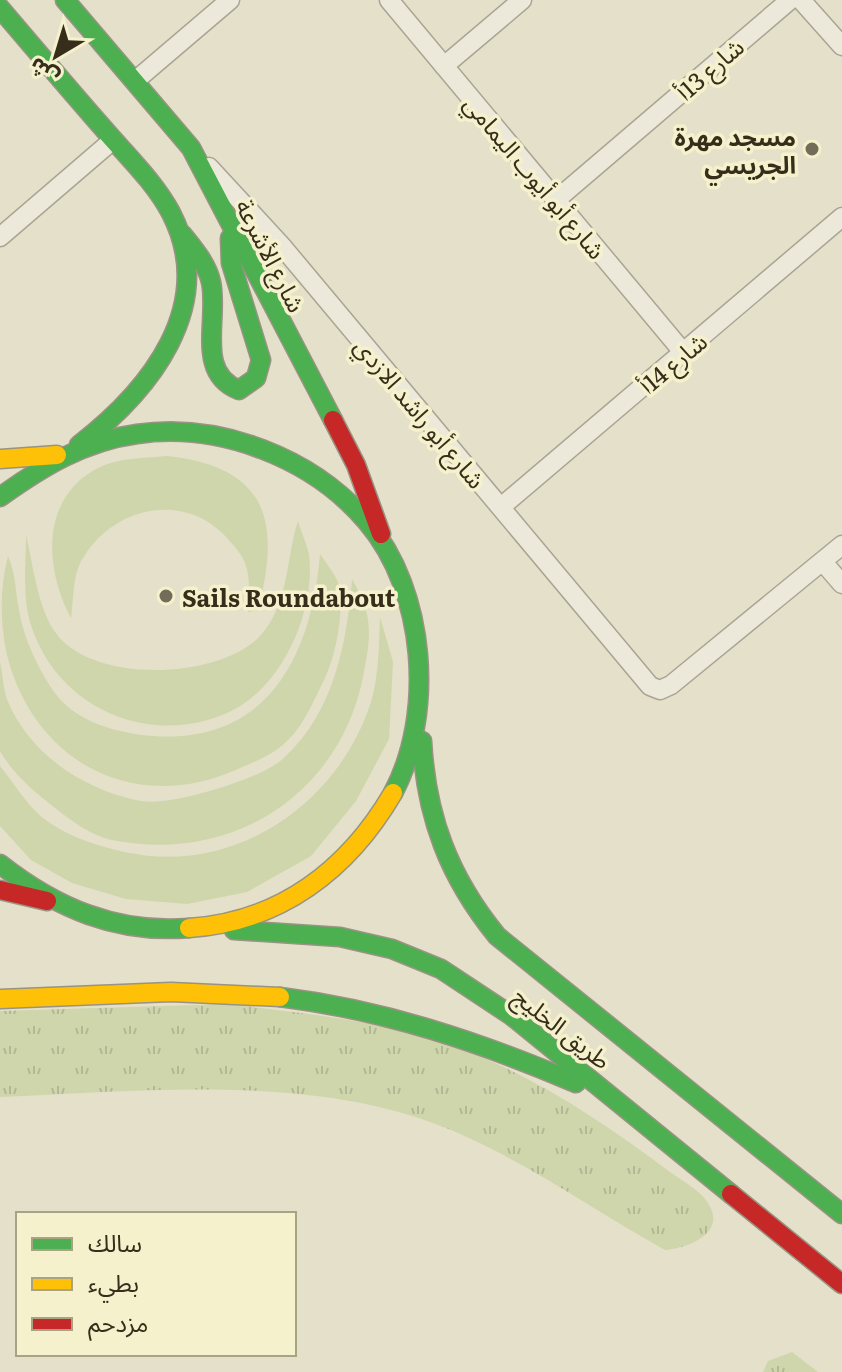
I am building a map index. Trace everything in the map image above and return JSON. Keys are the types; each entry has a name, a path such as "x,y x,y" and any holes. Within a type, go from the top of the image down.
{"main road":[{"name":"شارع الأشرعة","path":"65,0 191,148 356,465 390,560"},
{"path":"0,8 151,184 177,228 202,259 211,279 216,314 213,372 220,383 239,390 256,378 261,360 231,263 229,223"},
{"path":"0,497 133,403 165,360 177,326 185,288 177,228"},
{"path":"0,459 67,451 150,432 225,435 270,451 309,472 366,519 390,560 414,626 421,662 421,699 415,741 403,774 366,838 344,861 293,900 256,916 200,930 138,930 47,901 0,890"},
{"name":"طريق الخليج","path":"421,699 428,811 440,848 475,911 517,953 842,1214"},
{"path":"0,864 47,901"},
{"name":"طريق الخليج","path":"200,930 311,932 355,940 412,957 478,991 842,1284"},
{"path":"0,999 215,993 274,996 357,1008 472,1040 581,1085 630,1111"},
{"path":"805,1184 842,1189"}],"street":[{"path":"135,81 230,0"},
{"name":"شارع أبو أيوب اليمامي","path":"389,0 683,352"},
{"path":"444,66 522,0"},
{"name":"شارع 13أ","path":"556,200 790,0"},
{"path":"801,0 842,46"},
{"path":"0,237 113,140"},
{"name":"شارع أبو راشد الازدي","path":"191,148 281,245 655,689 666,688 823,562"},
{"name":"شارع 14أ","path":"501,507 842,217"},
{"path":"842,545 823,562 842,584"}],"green space":[{"path":"167,456 201,462 227,472 246,486 259,504 266,525 268,550 258,610 248,612 247,569 242,556 227,538 210,523 191,514 171,510 131,516 96,540 77,572 71,618 62,598 52,556 57,514 66,496 80,480 107,464"},
{"path":"298,521 309,555 310,577 300,624 279,668 264,687 227,713 197,723 167,726 137,722 109,713 84,698 61,678 44,654 31,625 26,603 26,535 43,607 53,629 70,647 94,660 154,670 185,668 215,661 241,651 260,636 282,596"},
{"path":"320,554 339,585 340,621 332,659 298,729 281,746 251,764 199,782 162,786 126,782 93,769 63,750 39,723 19,690 6,651 3,627 2,591 8,556 28,642 43,675 63,702 81,716 113,729 135,734 178,736 215,730 246,715 271,693 290,665 305,632 315,594"},
{"path":"352,579 364,604 369,638 363,677 350,719 330,756 304,787 273,812 237,830 198,841 156,845 104,838 63,815 43,799 16,773 0,751 0,662 7,699 32,740 63,768 100,789 141,801 159,801 213,790 261,773 278,763 302,739 326,697 342,651"},
{"path":"380,617 393,662 389,739 356,801 311,856 247,892 187,904 126,899 72,883 31,860 0,826 0,766 43,818 80,839 108,848 150,856 187,856 222,849 256,836 287,818 314,794 338,767 357,736 374,692"},
{"path":"229,1004 379,1025 438,1041 494,1063 573,1105 701,1194 713,1214 713,1223 702,1237 665,1250 537,1174 458,1133 405,1114 349,1101 292,1093 232,1090 0,1097 0,1011"},
{"path":"792,1352 818,1372 763,1372 768,1361"}],"traffic: fast":[{"path":"65,0 191,148 333,420"},
{"path":"0,8 156,190 171,213 184,247 187,281 181,313 169,344 130,399 79,445"},
{"path":"182,234 203,263 211,282 212,344 217,371 225,382 239,390 256,378 261,360 231,263 230,238"},
{"path":"0,497 32,475 81,449 118,437 168,432 232,440 292,463 320,480 345,499 387,550 402,582 412,617 418,654 419,691 415,727 406,762 393,793"},
{"path":"422,741 429,795 443,845 466,891 497,936 842,1214"},
{"path":"0,864 43,893 88,915 137,927 189,928"},
{"path":"234,930 340,937 392,949 441,969 512,1016 731,1194"},
{"path":"280,997 394,1019 468,1041 576,1083"}],"traffic: slow":[{"path":"0,459 57,455"},
{"path":"189,928 222,924 253,915 282,903 308,887 355,846 393,793"},
{"path":"0,999 171,992 280,997"}],"traffic: jam":[{"path":"333,420 356,465 381,534"},
{"path":"0,890 47,901"},
{"path":"731,1194 842,1284"}],"place":[{"name":"مسجد مهرة الجريسي","path":"812,149"},
{"name":"Sails Roundabout","path":"166,596"}]}
